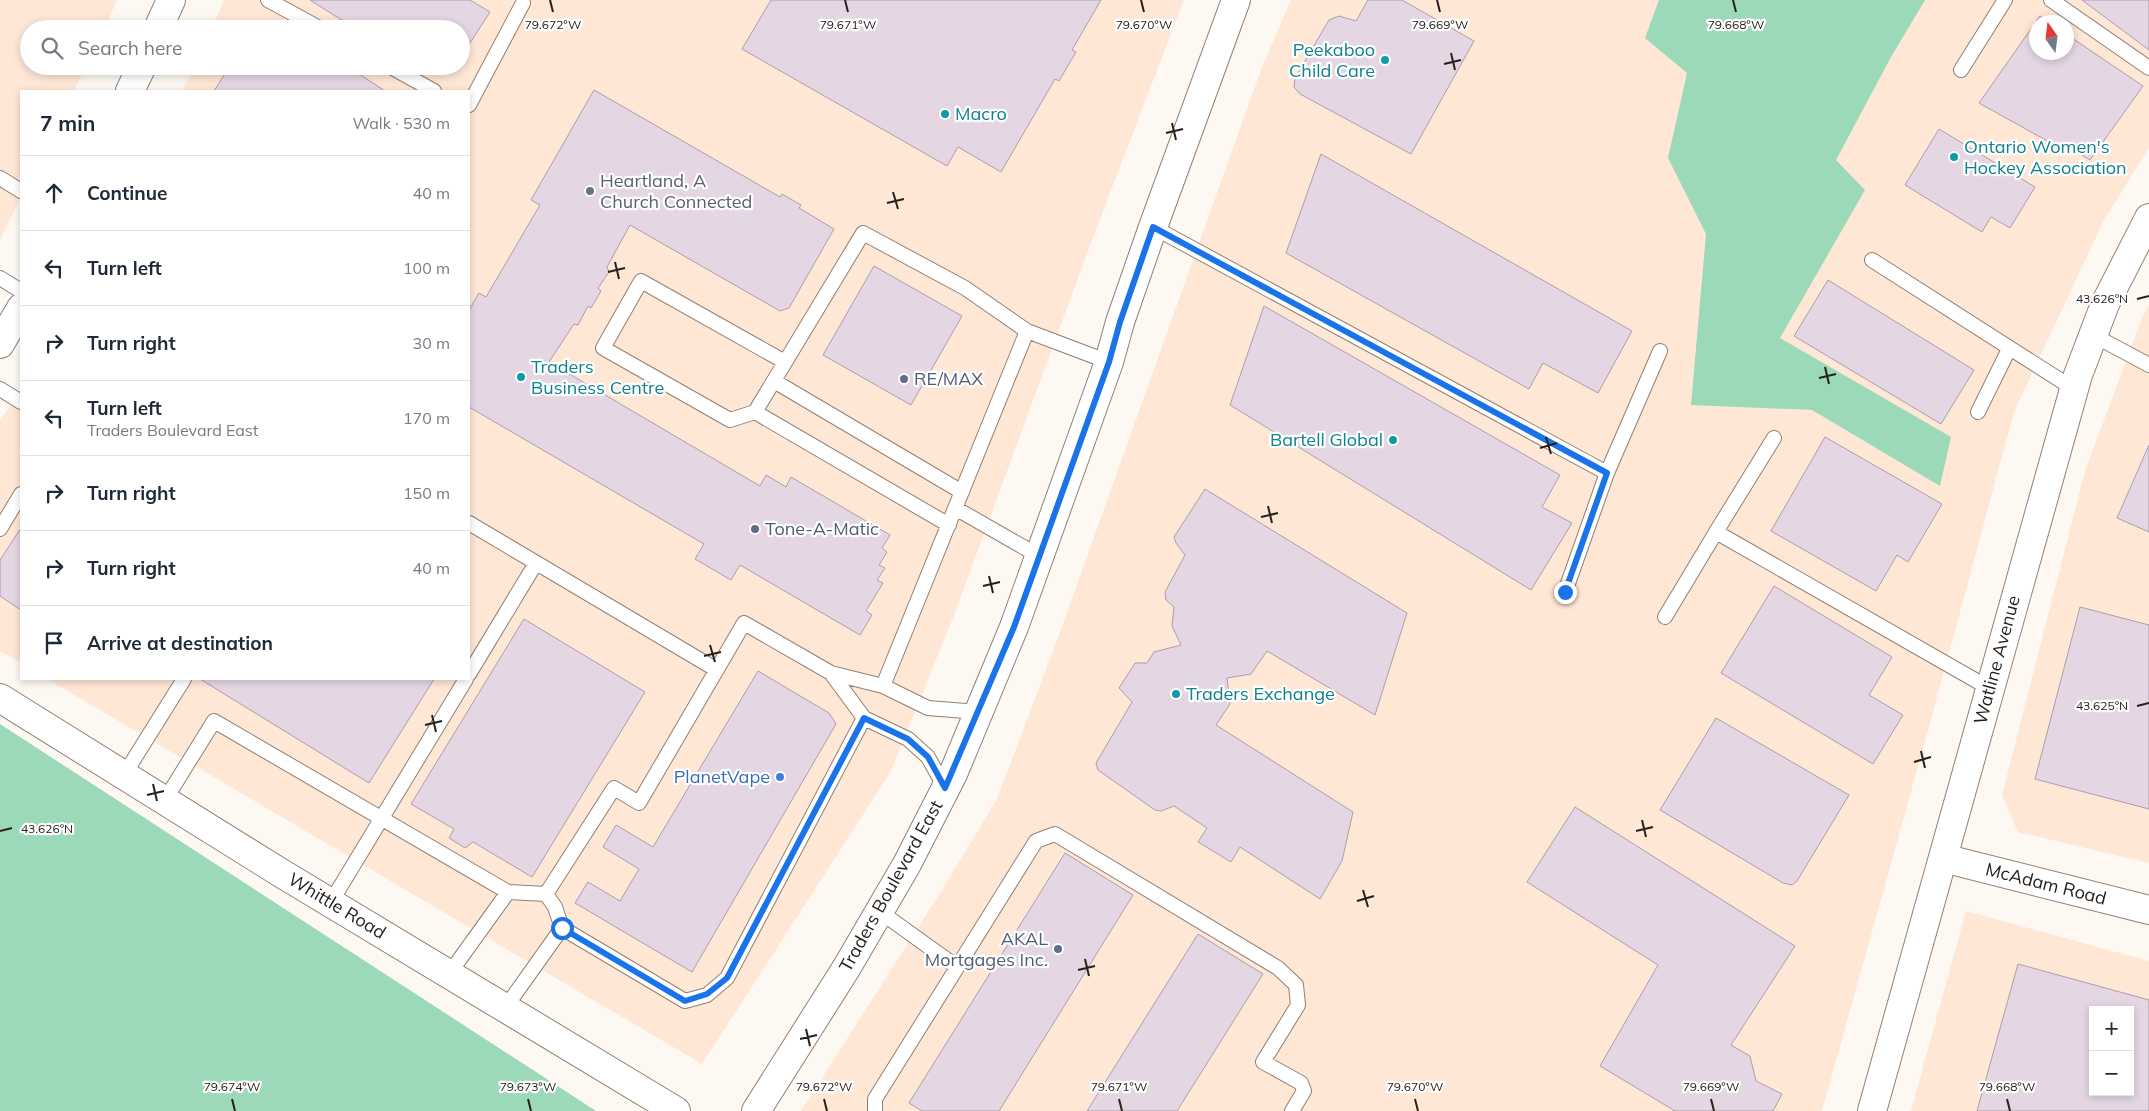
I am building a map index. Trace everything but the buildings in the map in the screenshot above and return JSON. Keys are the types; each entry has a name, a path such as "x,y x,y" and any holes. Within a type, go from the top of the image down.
{"street":[{"path":"162,20 171,0"},
{"name":"Traders Boulevard East","path":"756,1111 847,966 907,864 945,788 978,712 1014,627 1109,362 1120,322 1153,227 1236,0"},
{"name":"Watline Avenue","path":"1872,1111 2074,389 2105,304 2147,227"},
{"path":"0,344 20,310"},
{"name":"Whittle Road","path":"0,698 330,902 676,1111"},
{"name":"McAdam Road","path":"1942,858 2149,910"}],"lane":[{"path":"268,0 304,20"},
{"path":"1961,70 2005,0"},
{"path":"2051,0 2149,68"},
{"path":"470,103 521,1"},
{"path":"405,75 432,90"},
{"path":"0,178 20,190"},
{"path":"1153,227 1607,473"},
{"path":"785,362 641,281 603,348 730,420 755,412 863,233 965,288 1027,331 1109,362"},
{"path":"1872,260 2074,389"},
{"path":"0,278 20,290"},
{"path":"883,686 1027,331"},
{"path":"2093,335 2149,365"},
{"path":"1978,412 2009,349"},
{"path":"1565,592 1607,473 1660,351"},
{"path":"774,381 962,492"},
{"path":"0,389 20,401"},
{"path":"755,412 948,525"},
{"path":"1665,617 1774,438"},
{"path":"0,529 20,496"},
{"path":"956,508 1039,556"},
{"path":"470,524 717,670"},
{"path":"1716,532 1990,688"},
{"path":"470,672 536,563"},
{"path":"546,894 614,788 639,803 744,623 831,673 883,686 928,708 978,712"},
{"path":"831,673 864,718 908,739 928,757 945,788"},
{"path":"124,775 183,680"},
{"path":"330,902 465,680"},
{"path":"546,894 555,907 562,928 685,1001 707,994 727,978 864,718"},
{"path":"165,800 214,721 508,892 546,894"},
{"path":"875,1111 874,1100 1036,840 1055,834 1278,968 1296,985 1298,1005 1263,1062 1301,1083 1304,1092 1292,1111"},
{"path":"449,974 508,892"},
{"path":"879,911 957,967"},
{"path":"505,1008 562,928"}],"shaded area":[{"path":"0,0 117,0 108,20 20,20 20,75 82,75 74,90 20,90 20,199 0,240"},
{"path":"224,0 1184,0 1092,240 953,618 890,773 702,1064 49,680 470,680 470,90 183,90 190,75 470,75 470,20 216,20"},
{"path":"1291,0 2149,0 2149,148 2104,220 2014,412 1822,1111 801,1111 942,890 997,799 1058,638 1262,67"},
{"path":"2149,305 2149,863 2018,832 2002,795 2085,471 2143,315"},
{"path":"20,389 20,662 0,651 0,421"},
{"path":"1966,911 2149,961 2149,1111 1911,1111"}],"green space":[{"path":"1659,0 1925,0 1891,57 1836,160 1865,190 1780,338 1951,437 1940,486 1812,410 1691,405 1706,234 1668,158 1687,73 1645,38"},
{"path":"0,724 596,1111 0,1111"}],"place":[{"name":"Peekaboo Child Care","path":"1385,60"},
{"name":"Macro","path":"945,114"},
{"name":"Ontario Women's Hockey Association","path":"1954,157"},
{"name":"Heartland, A Church Connected","path":"590,191"},
{"name":"Traders Business Centre","path":"521,377"},
{"name":"RE/MAX","path":"904,379"},
{"name":"Bartell Global","path":"1393,440"},
{"name":"Tone-A-Matic","path":"755,529"},
{"name":"Traders Exchange","path":"1176,694"},
{"name":"PlanetVape","path":"780,777"},
{"name":"AKAL Mortgages Inc.","path":"1058,949"}],"route":[{"path":"562,928 685,1001 707,994 727,978 864,718 908,739 928,757 945,788 1014,627 1109,362 1120,322 1153,227 1607,473 1565,592"}]}
